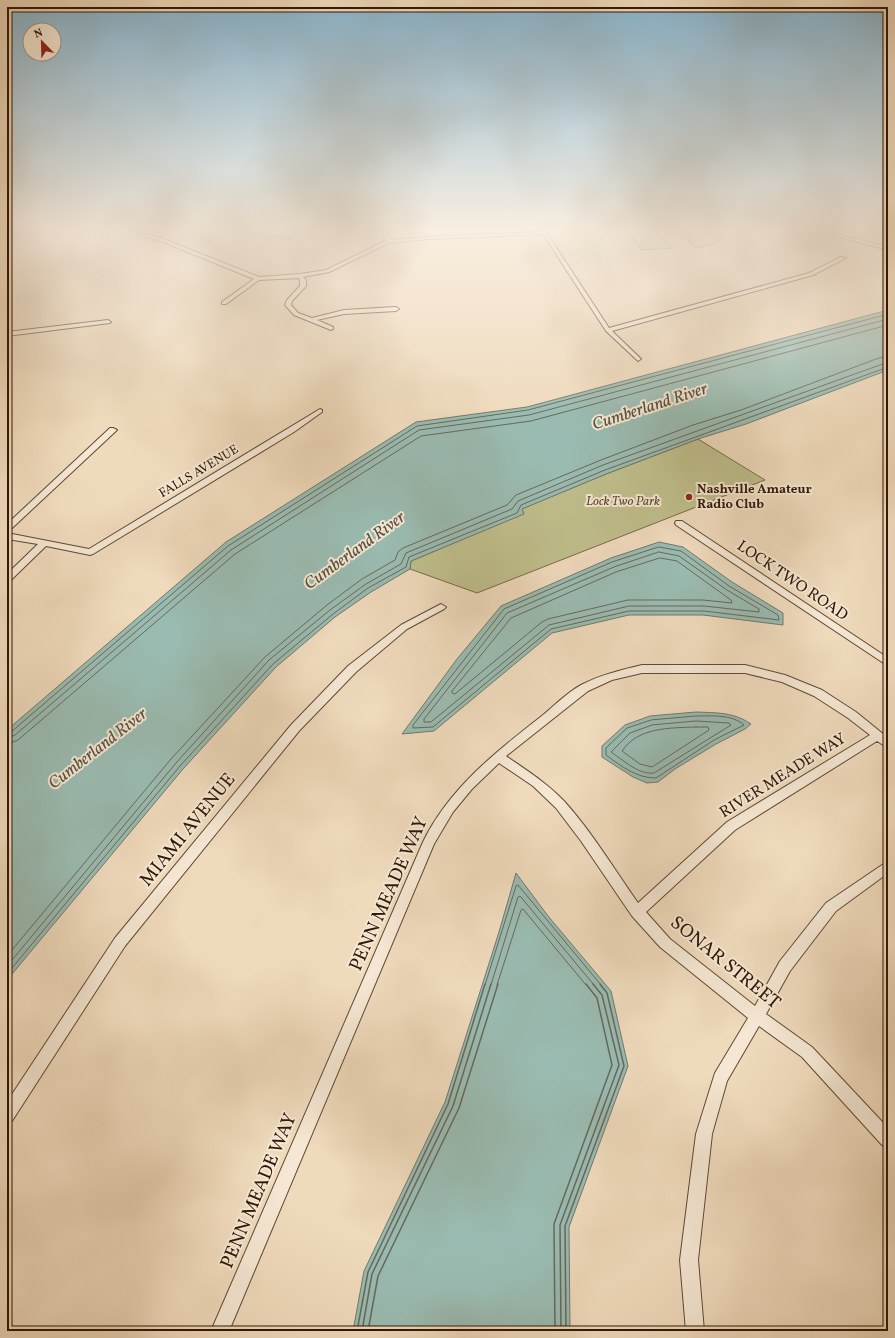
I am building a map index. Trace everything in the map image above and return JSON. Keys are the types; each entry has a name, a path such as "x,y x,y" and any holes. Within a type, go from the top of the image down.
{"street":[{"path":"224,303 240,291"},
{"path":"298,291 289,301 288,305 296,314 331,328"},
{"path":"583,291 608,330 638,359"},
{"path":"608,330 748,291"},
{"path":"313,320 325,315 342,312 396,309"},
{"path":"7,334 108,322"},
{"name":"FALLS AVENUE","path":"44,544 88,551 272,442 320,411"},
{"path":"7,528 113,430"},
{"name":"LOCK TWO ROAD","path":"679,523 888,663"},
{"path":"7,536 44,544"},
{"path":"7,579 44,544"},
{"name":"MIAMI AVENUE","path":"7,1116 120,942 295,728 352,669 404,627 440,607"},
{"name":"PENN MEADE WAY","path":"220,1331 430,842 454,803 468,786 498,756 584,688 609,677 642,670 745,669 785,679 818,693 852,715 888,744"},
{"name":"RIVER MEADE WAY","path":"637,912 731,826 877,736"},
{"name":"SONAR STREET","path":"498,756 537,784 560,805 585,837 637,912 671,948 729,994 807,1052 888,1139"},
{"path":"696,1331 689,1260 704,1134 720,1078 758,1015 785,966 831,907 888,866"}],"green space":[{"name":"Lock Two Park","path":"698,439 765,480 477,593 410,569 411,561 524,513 521,509 606,474"}],"water":[{"name":"Cumberland River","path":"888,310 888,370 746,424 698,439 606,474 522,509 524,514 411,561 410,569 371,592 335,617 276,667 183,769 7,980 7,730 226,542 416,422 527,407"},
{"path":"659,542 683,547 732,582 783,613 783,625 703,615 629,615 552,633 434,731 402,734 457,659 501,606 611,558"},
{"path":"696,712 731,715 751,724 745,729 716,744 675,769 658,782 647,783 633,777 602,757 602,746 625,725 650,716"},
{"path":"516,873 548,916 611,991 628,1066 569,1227 570,1331 353,1331 364,1271 445,1102 499,932"}],"place":[{"name":"Nashville Amateur Radio Club","path":"689,497"}]}
